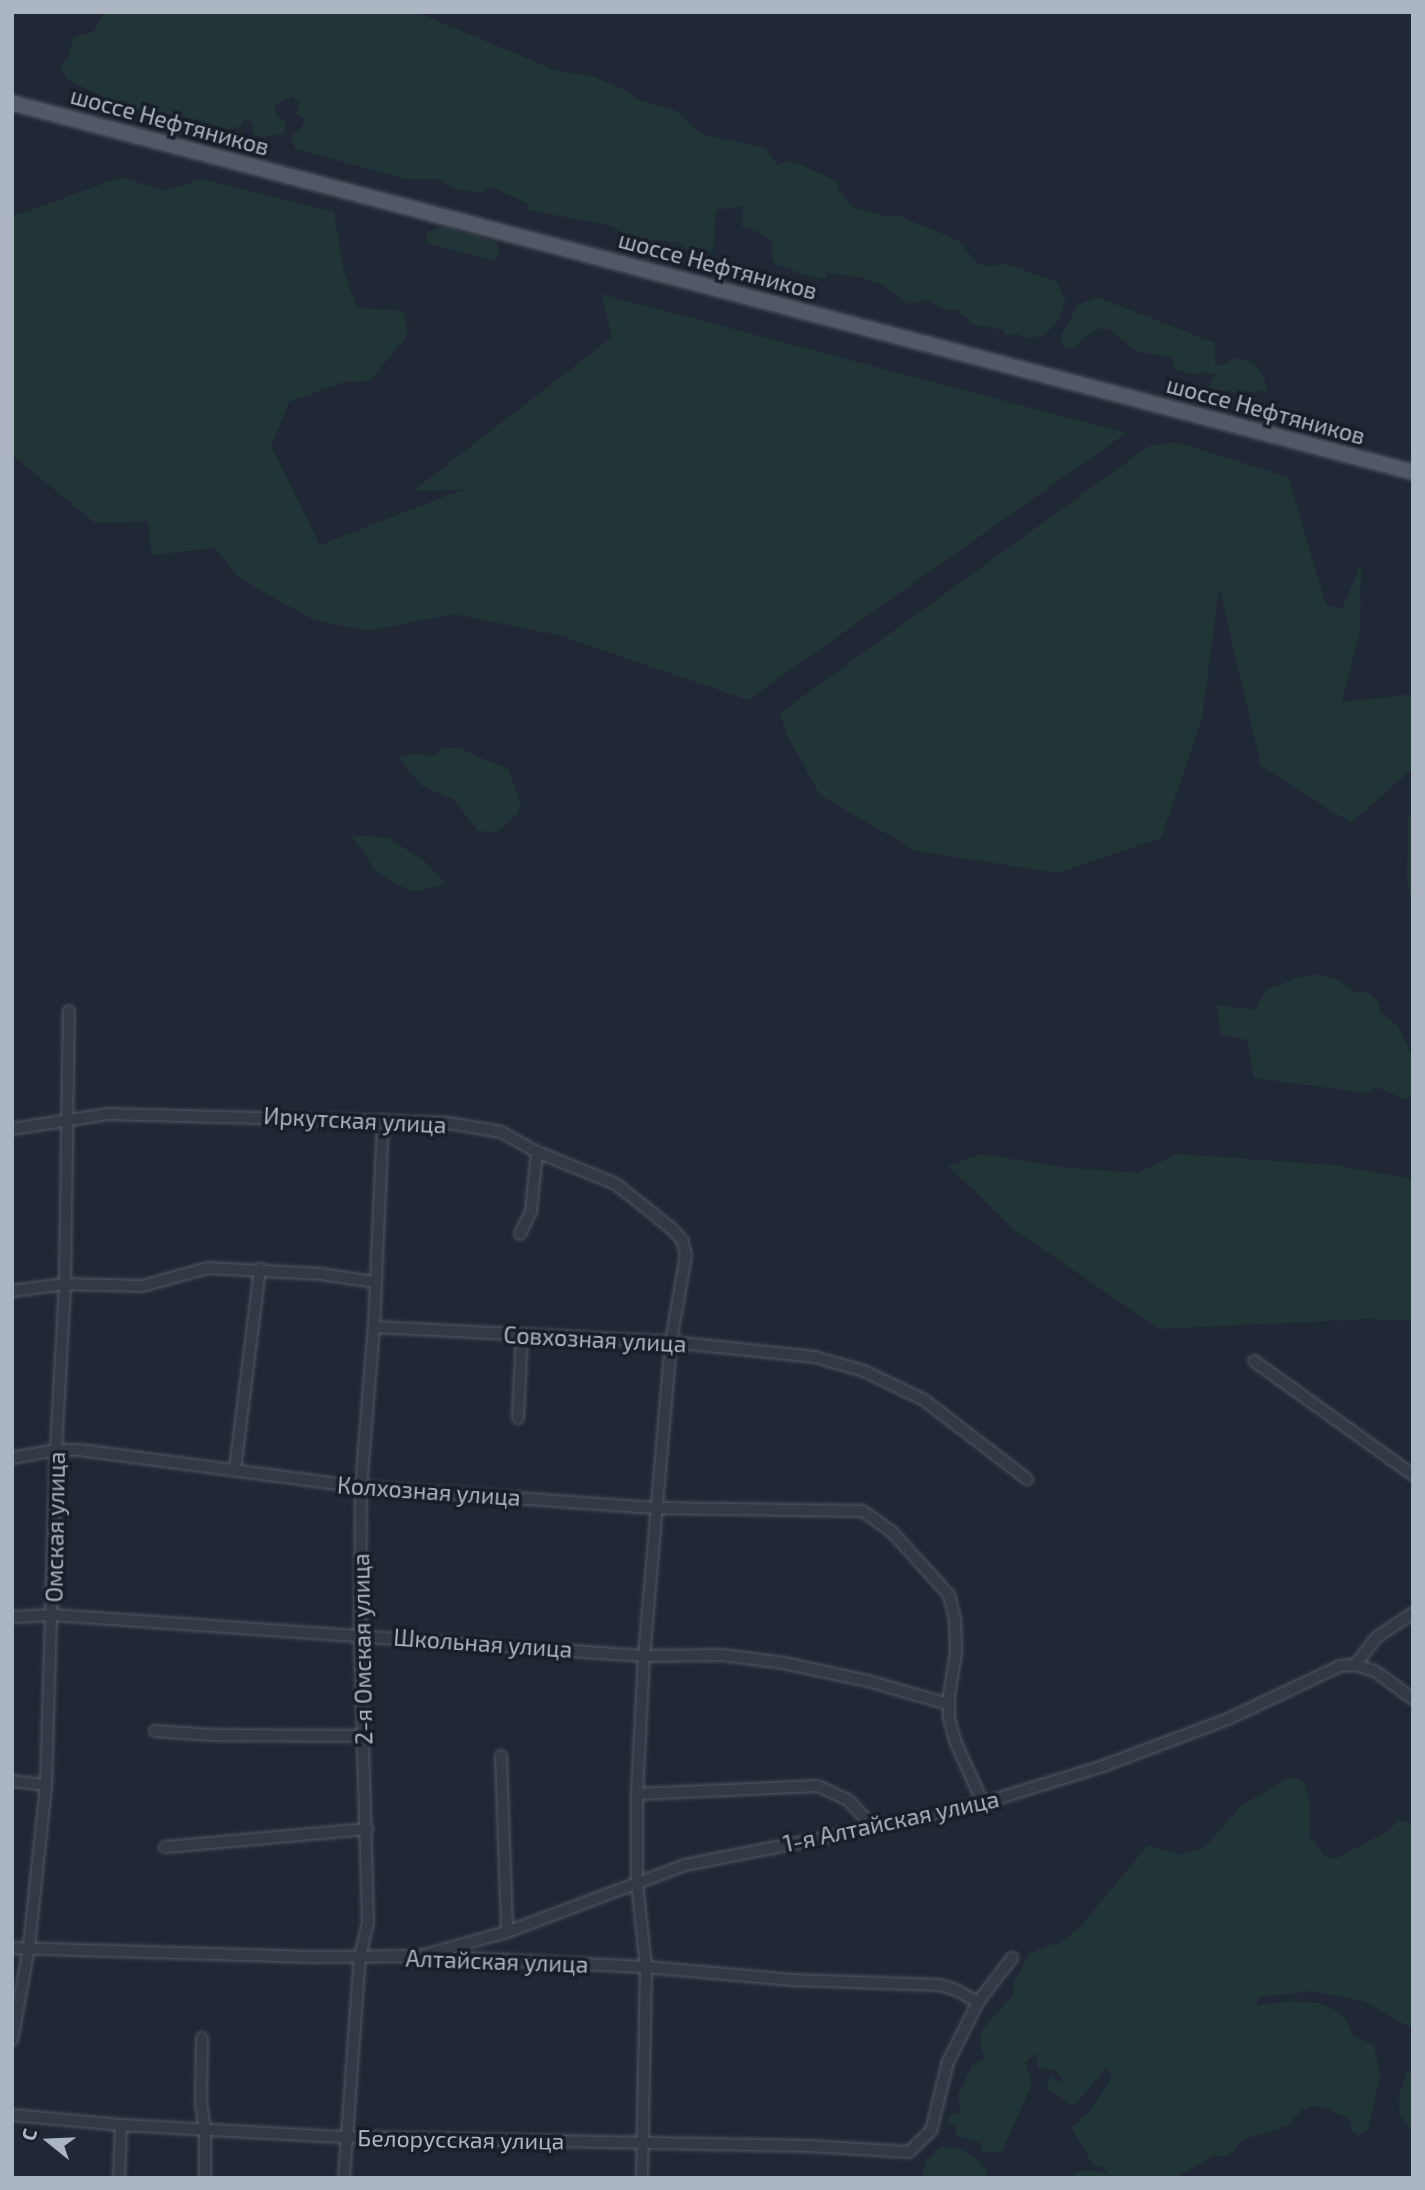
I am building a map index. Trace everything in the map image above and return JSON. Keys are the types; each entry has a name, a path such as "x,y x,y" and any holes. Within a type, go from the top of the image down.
{"main road":[{"name":"шоссе Нефтяников","path":"12,103 1413,472"}],"street":[{"name":"Омская улица","path":"12,2040 29,1947 47,1785 56,1450 65,1284 69,1011"},
{"name":"Иркутская улица","path":"12,1129 108,1114 383,1120 448,1123 501,1132 537,1152 610,1181 671,1228 682,1240 686,1255 671,1342"},
{"name":"2-я Омская улица","path":"344,2178 360,1957 368,1923 368,1829 360,1634 361,1487 374,1327 383,1120"},
{"path":"520,1234 531,1211 537,1152"},
{"path":"12,1291 65,1284 142,1286 208,1268 320,1273 374,1282"},
{"path":"234,1471 260,1269"},
{"name":"Совхозная улица","path":"374,1327 671,1342 815,1357 864,1371 924,1399 1027,1479"},
{"path":"518,1418 522,1334"},
{"path":"642,2178 646,1967 637,1883 638,1794 645,1656 671,1342"},
{"path":"1254,1361 1413,1475"},
{"name":"Колхозная улица","path":"12,1458 56,1450 80,1450 361,1487 657,1507 849,1508 871,1515 893,1533 949,1595 955,1619 956,1653 948,1704"},
{"path":"1413,1613 1377,1637 1355,1665 1384,1676 1413,1699"},
{"name":"Школьная улица","path":"12,1617 53,1615 360,1634 645,1656 721,1655 784,1662 867,1681 948,1704"},
{"name":"1-я Алтайская улица","path":"420,1956 507,1932 707,1860 874,1828 983,1803 1154,1749 1228,1718 1328,1670 1355,1665"},
{"path":"948,1704 955,1741 983,1803"},
{"path":"155,1731 212,1735 363,1736"},
{"path":"501,1756 507,1932"},
{"path":"12,1781 47,1785"},
{"path":"638,1794 818,1786 848,1800 874,1828"},
{"path":"165,1847 368,1829"},
{"name":"Алтайская улица","path":"12,1948 360,1957 420,1956 646,1967 792,1980 940,1985 978,2002"},
{"path":"978,2002 1012,1958"},
{"name":"Белорусская улица","path":"12,2115 121,2125 346,2137 643,2142 909,2152 930,2131 948,2062 978,2002"},
{"path":"202,2038 201,2103 205,2130 205,2178"},
{"path":"119,2178 121,2125"}],"shaded area":[{"path":"104,12 416,12 557,71 589,75 629,92 636,99 677,111 701,134 765,148 777,165 786,161 797,163 836,181 839,191 853,207 887,217 897,215 959,241 975,261 984,266 1006,264 1057,282 1065,301 1058,321 1044,336 1027,338 1017,334 1006,335 1002,329 974,325 956,309 946,310 928,300 908,304 882,284 863,278 826,272 827,277 817,279 775,264 771,255 773,244 762,233 742,227 743,206 716,210 713,252 685,249 681,243 624,236 613,226 528,210 529,204 490,186 481,193 456,189 438,179 406,179 295,149 291,135 301,129 305,120 297,113 299,103 292,96 274,106 277,116 286,122 285,133 264,137 254,135 253,124 245,118 240,126 228,130 195,119 129,109 68,80 60,66 68,58 73,38 94,31"},
{"path":"121,177 165,191 202,179 334,212 344,272 357,308 404,311 407,336 370,381 344,382 289,402 271,446 320,545 464,489 413,491 612,337 601,294 1126,433 748,700 558,635 454,614 368,631 314,620 239,578 215,548 152,555 148,521 95,523 12,455 12,217"},
{"path":"442,227 494,241 498,245 498,258 493,260 429,244 426,240 427,232"},
{"path":"1097,297 1215,343 1215,365 1225,365 1233,358 1253,362 1264,378 1268,391 1234,392 1213,389 1209,387 1215,375 1204,372 1194,375 1174,369 1173,358 1135,351 1111,330 1101,328 1089,334 1073,349 1063,346 1061,336 1078,305"},
{"path":"1176,442 1288,477 1326,605 1342,609 1361,563 1360,630 1342,702 1413,694 1413,768 1351,823 1261,766 1219,587 1202,719 1161,838 1058,873 916,851 820,795 786,733 780,713 1149,446"},
{"path":"443,748 458,748 508,769 521,804 517,814 497,832 477,831 455,800 422,786 398,758 416,753 434,756"},
{"path":"1413,808 1413,908 1407,882 1408,816"},
{"path":"351,835 389,838 427,863 445,884 416,892 395,884 375,870"},
{"path":"1317,974 1338,980 1356,992 1367,991 1379,1003 1381,1013 1398,1026 1413,1058 1413,1095 1405,1099 1376,1087 1367,1093 1254,1078 1247,1040 1220,1034 1217,1005 1255,1010 1266,990 1296,978"},
{"path":"982,1154 1061,1167 1137,1173 1178,1154 1334,1165 1413,1179 1413,1321 1367,1319 1160,1329 1017,1232 948,1166"},
{"path":"1289,1778 1299,1778 1304,1783 1309,1799 1309,1836 1325,1857 1335,1859 1391,1829 1398,1820 1413,1825 1413,2029 1364,2001 1311,1991 1259,1997 1256,2006 1288,2001 1318,2003 1337,2011 1345,2018 1354,2037 1374,2045 1380,2076 1368,2129 1359,2136 1351,2130 1350,2119 1322,2106 1311,2106 1302,2110 1287,2126 1242,2140 1234,2151 1225,2156 1214,2156 1177,2176 1070,2178 1079,2171 1090,2170 1109,2175 1103,2167 1093,2165 1072,2128 1088,2113 1112,2077 1106,2068 1074,2106 1046,2089 1050,2076 1060,2083 1062,2078 1053,2070 1038,2068 1036,2053 1025,2063 1031,2078 1030,2089 1001,2153 982,2151 981,2143 955,2135 957,2127 947,2123 949,2115 960,2112 958,2093 967,2082 965,2078 973,2064 985,2059 981,2049 981,2031 1014,1994 1013,1983 1029,1954 1048,1945 1058,1944 1080,1927 1148,1845 1181,1855 1205,1847 1242,1805"},
{"path":"1413,2070 1413,2132 1399,2114 1400,2092 1407,2072"},
{"path":"941,2146 963,2150 980,2162 987,2171 986,2178 921,2178 927,2160"}]}
